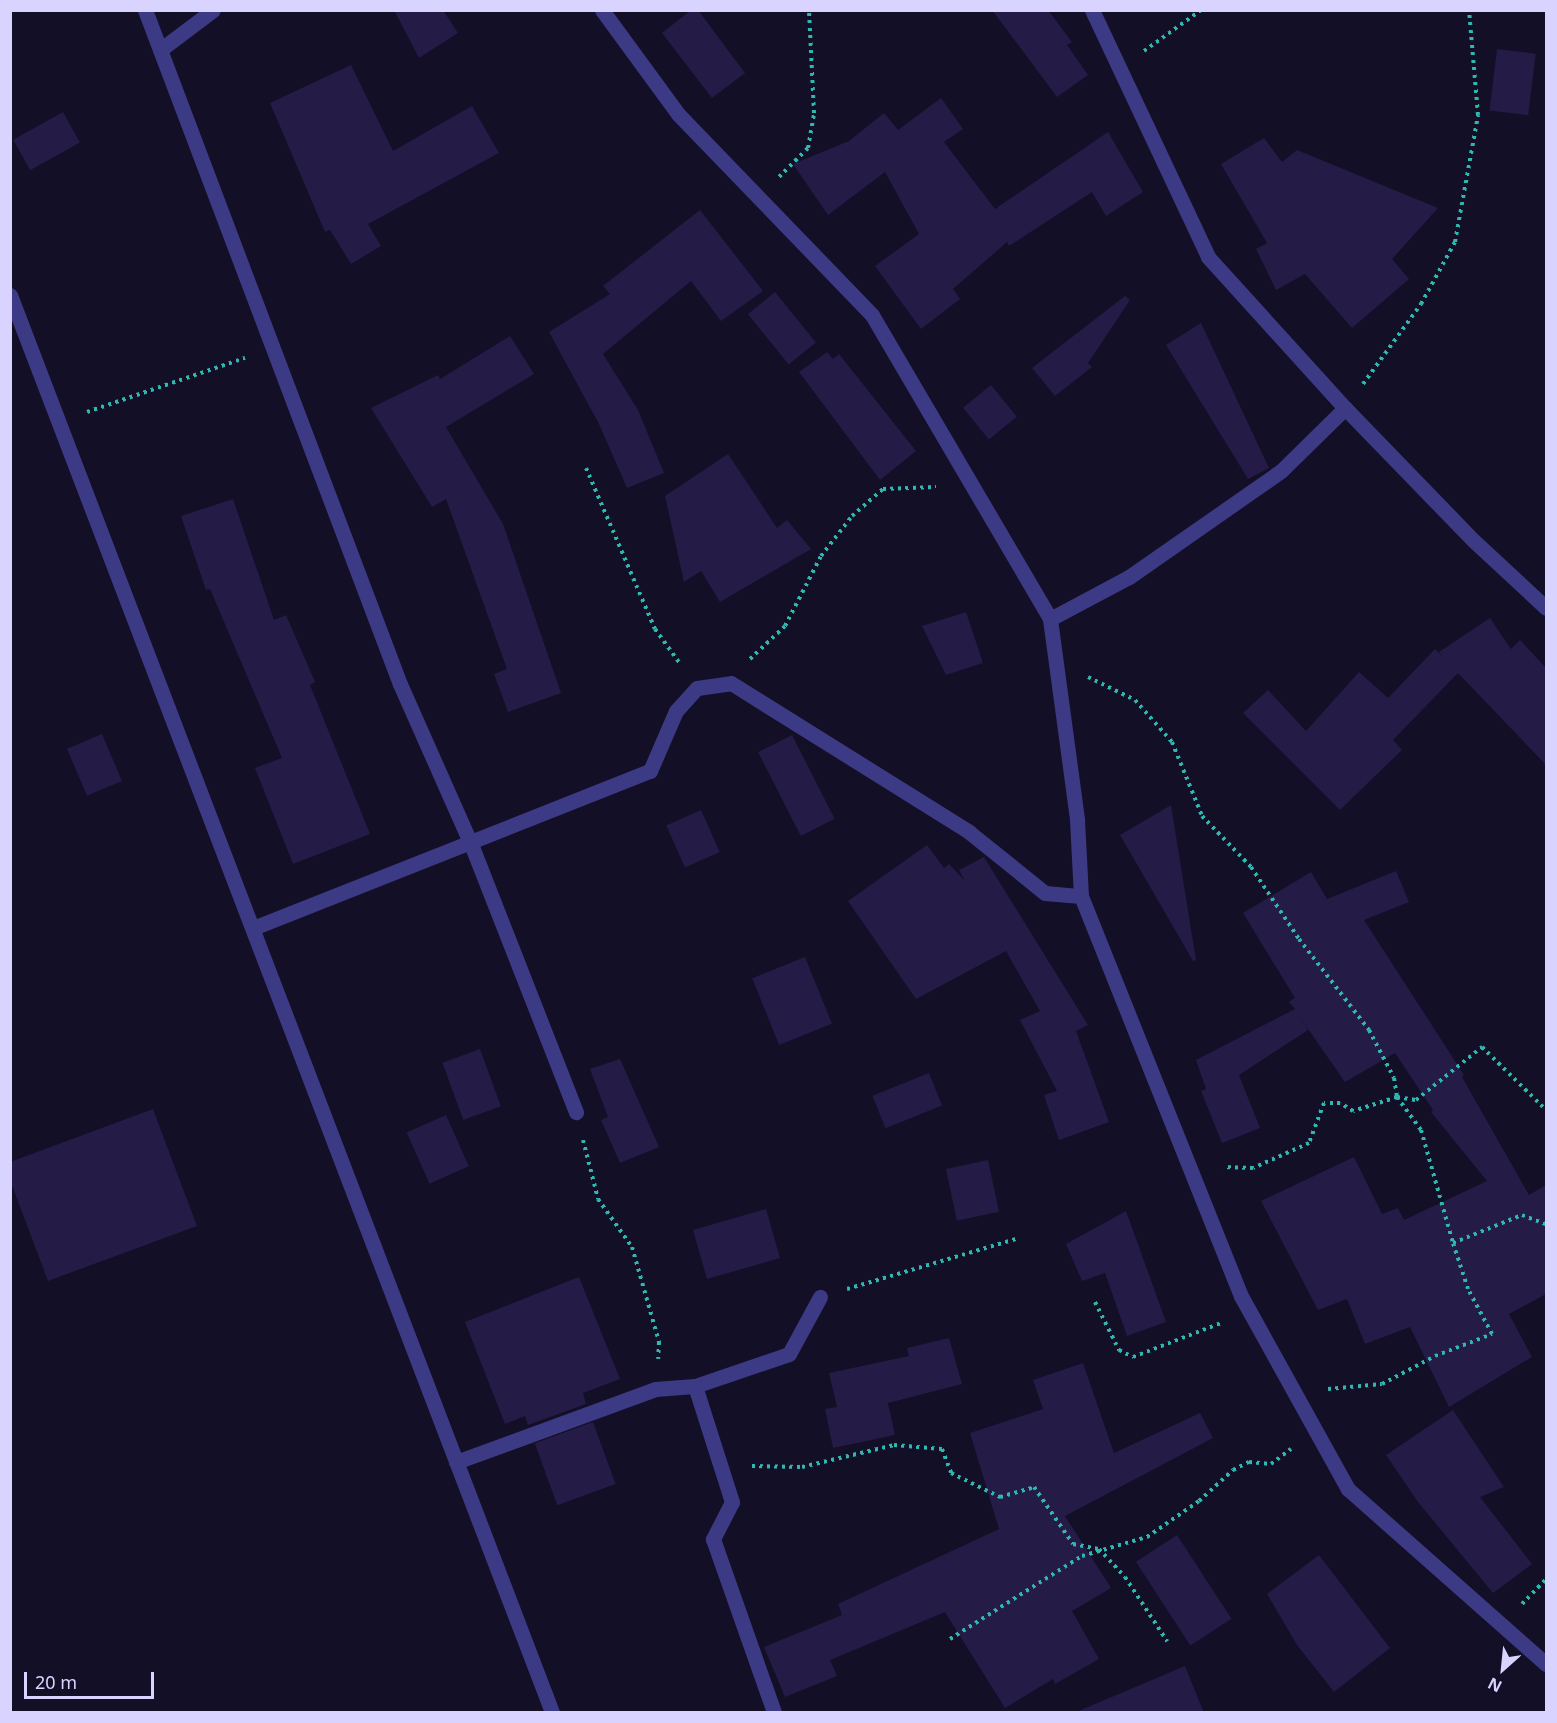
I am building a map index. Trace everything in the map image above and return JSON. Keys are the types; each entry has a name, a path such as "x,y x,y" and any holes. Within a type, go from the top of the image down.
{"street":[{"path":"145,10 400,684 471,844 576,1112"},
{"path":"159,50 213,10"},
{"path":"602,10 678,114 872,315 1050,619 1077,820 1081,896 1189,1167 1250,1312 1348,1489 1546,1664"},
{"path":"1092,10 1208,258 1345,408 1474,541 1546,608"},
{"path":"10,295 552,1713"},
{"path":"1050,619 1129,577 1281,471 1345,408"},
{"path":"253,928 471,844 650,771 676,711 697,688 731,683 969,832 1045,893 1081,896"},
{"path":"456,1462 656,1389 695,1386 789,1354 820,1297"},
{"path":"695,1386 732,1502 713,1539 774,1713"}],"path":[{"path":"758,197 808,148 814,113 809,10"},
{"path":"1108,45 1142,52 1201,10"},
{"path":"1345,408 1421,304 1455,242 1478,115 1468,10"},
{"path":"59,422 271,348"},
{"path":"586,468 654,629 697,688"},
{"path":"731,683 764,643 785,626 820,556 846,524 883,489 970,485"},
{"path":"1056,662 1135,700 1172,742 1202,816 1251,867 1299,939 1369,1030 1394,1078 1397,1097 1421,1130 1468,1289 1492,1334 1435,1356 1382,1384 1294,1392"},
{"path":"1189,1167 1253,1168 1310,1143 1324,1103 1340,1103 1353,1111 1397,1097 1416,1100 1482,1047 1546,1110"},
{"path":"576,1112 598,1199 632,1247 659,1342 656,1389"},
{"path":"1453,1243 1522,1215 1546,1224"},
{"path":"820,1297 1019,1238"},
{"path":"1095,1302 1119,1350 1133,1357 1250,1312"},
{"path":"950,1639 1082,1556 1099,1549 1147,1537 1199,1501 1233,1470 1248,1462 1271,1464 1316,1430"},
{"path":"720,1465 802,1467 894,1445 942,1449 951,1473 1000,1497 1034,1487 1073,1544 1099,1549 1125,1577 1167,1641"}],"building":[{"path":"394,10 443,10 458,33 419,58"},
{"path":"691,10 698,10 745,73 712,98 662,33"},
{"path":"992,10 1048,10 1072,42 1067,45 1088,75 1057,97"},
{"path":"1497,49 1536,54 1528,115 1489,111"},
{"path":"351,65 393,151 472,106 499,153 368,224 381,246 351,264 330,230 325,232 270,103"},
{"path":"941,98 963,129 944,142 995,209 1108,132 1143,192 1106,216 1092,192 1009,246 1007,242 953,289 960,299 921,329 875,266 919,234 885,172 828,215 793,164 849,141 884,113 898,130"},
{"path":"63,112 80,143 30,170 13,140"},
{"path":"1264,138 1282,162 1297,150 1438,208 1392,259 1409,279 1352,328 1305,274 1276,290 1256,249 1267,243 1221,164"},
{"path":"700,210 763,291 721,321 691,281 603,354 638,410 664,473 627,488 599,424 549,332 610,294 603,286"},
{"path":"775,292 816,343 789,365 748,314"},
{"path":"1125,296 1130,300 1088,363 1092,367 1055,396 1032,368"},
{"path":"1201,323 1269,468 1248,479 1166,345"},
{"path":"510,336 534,374 446,427 503,524 561,693 508,712 494,674 507,669 446,499 432,507 371,408 438,375 440,379"},
{"path":"827,352 833,359 839,354 916,451 880,480 799,372"},
{"path":"991,385 1017,417 989,440 963,408"},
{"path":"728,454 777,528 787,520 811,549 720,602 701,571 684,582 665,496"},
{"path":"233,499 274,620 286,615 315,682 310,685 370,834 293,864 255,768 282,758 210,589 206,590 181,516"},
{"path":"966,612 983,663 946,675 922,626"},
{"path":"1490,618 1511,649 1520,640 1546,668 1546,765 1458,673 1393,740 1402,750 1340,810 1243,713 1268,690 1306,731 1359,672 1388,698 1435,649 1444,658 1439,652"},
{"path":"102,734 122,781 87,796 67,749"},
{"path":"792,735 835,819 801,836 758,752"},
{"path":"1171,805 1196,960 1193,961 1120,835"},
{"path":"701,810 720,852 685,867 666,825"},
{"path":"927,845 944,868 949,864 965,881 959,870 984,857 1088,1025 1076,1031 1109,1122 1059,1140 1044,1095 1057,1091 1020,1020 1040,1011 1006,951 916,999 848,901"},
{"path":"1396,871 1409,902 1364,920 1464,1075 1462,1077 1529,1195 1546,1185 1546,1294 1509,1314 1532,1357 1449,1407 1410,1327 1365,1344 1347,1299 1318,1310 1261,1201 1354,1157 1382,1214 1398,1208 1404,1220 1487,1181 1431,1112 1433,1110 1395,1053 1345,1082 1301,1019 1308,1030 1239,1075 1260,1128 1222,1143 1201,1091 1206,1089 1196,1060 1295,1009 1289,1002 1295,998 1243,913 1311,872 1327,899"},
{"path":"805,957 832,1024 779,1045 752,978"},
{"path":"480,1049 501,1106 463,1120 442,1063"},
{"path":"620,1059 659,1147 620,1163 601,1120 608,1117 590,1069"},
{"path":"929,1073 942,1105 886,1128 872,1096"},
{"path":"153,1109 197,1226 48,1281 10,1180 10,1162"},
{"path":"446,1115 469,1166 429,1184 407,1132"},
{"path":"988,1160 999,1212 957,1221 946,1169"},
{"path":"766,1209 780,1258 707,1279 693,1230"},
{"path":"1126,1211 1166,1322 1127,1336 1105,1273 1082,1281 1066,1244"},
{"path":"579,1277 620,1379 583,1393 586,1404 528,1425 525,1416 505,1424 465,1322"},
{"path":"949,1338 962,1384 888,1403 895,1435 833,1448 825,1409 837,1407 829,1373 909,1356 907,1348"},
{"path":"1083,1363 1114,1453 1200,1413 1213,1438 1065,1516 1111,1588 1072,1611 1099,1659 1055,1684 1053,1679 1005,1708 945,1612 830,1660 837,1676 785,1697 764,1647 842,1615 838,1604 999,1529 970,1433 1043,1409 1033,1380"},
{"path":"1453,1410 1504,1487 1480,1497 1532,1564 1493,1593 1418,1502 1386,1455"},
{"path":"593,1422 616,1484 557,1505 535,1443"},
{"path":"1177,1535 1231,1619 1190,1646 1136,1562"},
{"path":"1319,1555 1390,1648 1334,1692 1297,1645 1267,1594"},
{"path":"1185,1666 1204,1713 1076,1713 1076,1712"}]}
